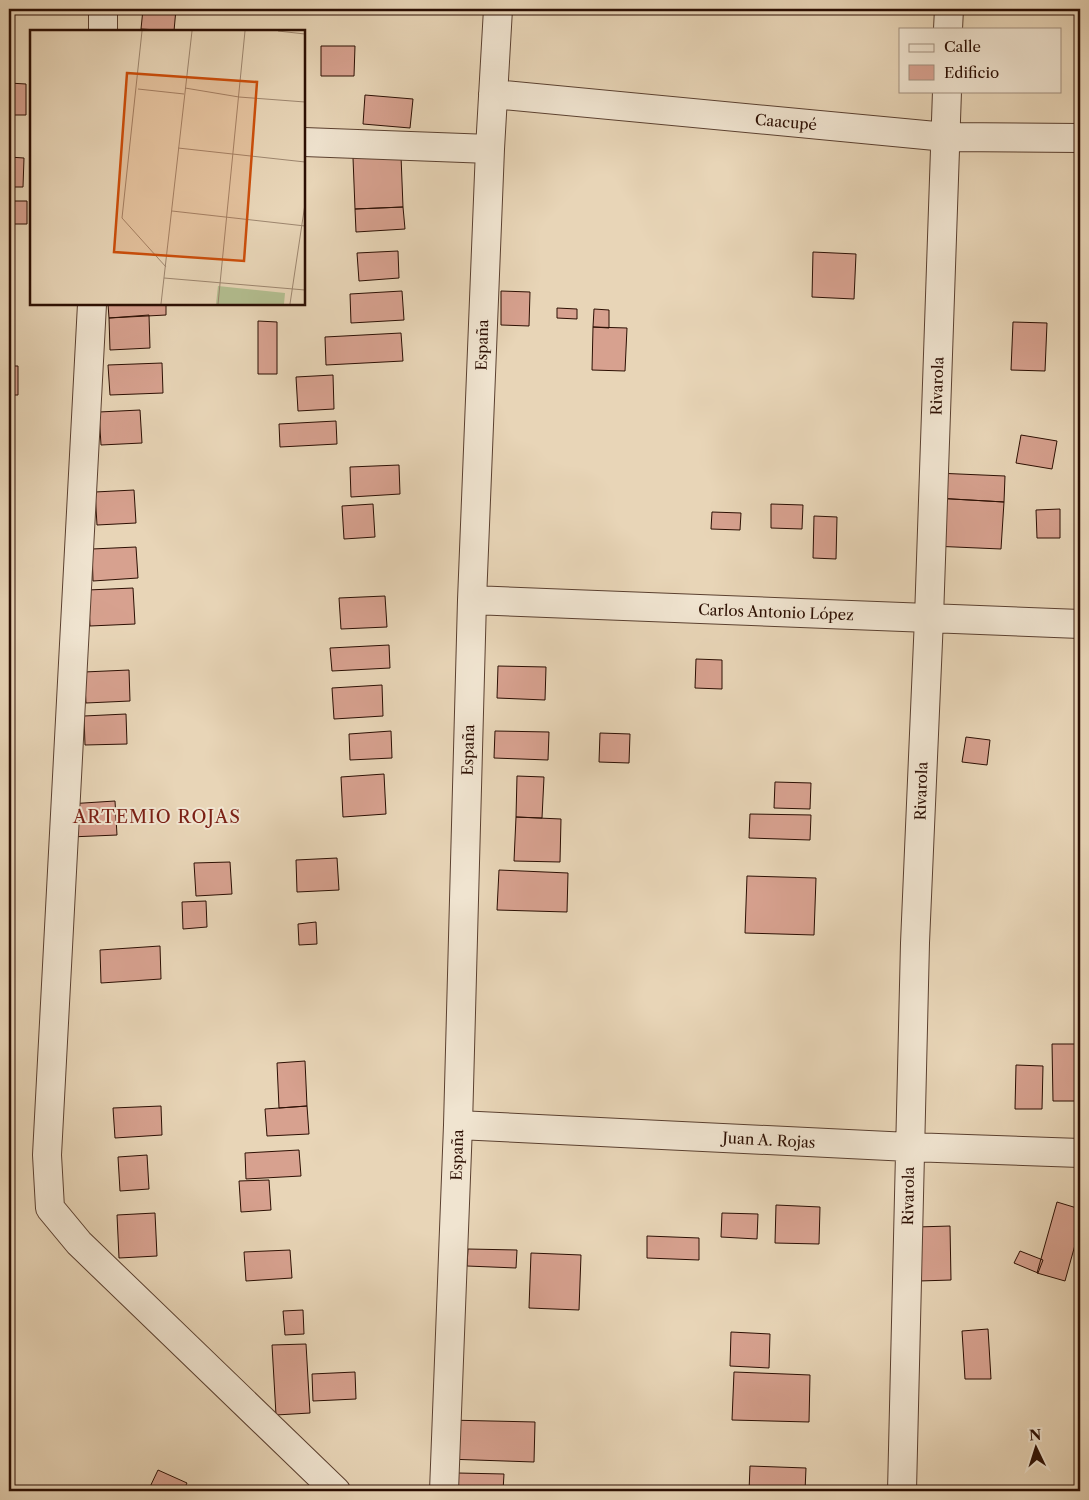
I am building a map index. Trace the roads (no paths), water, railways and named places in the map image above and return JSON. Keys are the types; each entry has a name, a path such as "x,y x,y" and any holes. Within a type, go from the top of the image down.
{"street":[{"path":"103,9 103,30"},
{"name":"España","path":"444,1491 458,1125 472,600 490,149 498,9"},
{"path":"948,28 949,9"},
{"name":"Rivarola","path":"902,1491 915,942 929,618 947,92"},
{"name":"Caacupé","path":"493,94 946,137 1080,138"},
{"path":"305,142 490,149"},
{"path":"92,305 47,1156 50,1208 79,1243 336,1491"},
{"name":"Carlos Antonio López","path":"472,600 1080,624"},
{"name":"Juan A. Rojas","path":"458,1125 909,1147 1080,1153"}],"district":[{"name":"ARTEMIO ROJAS","path":"157,817"}]}
